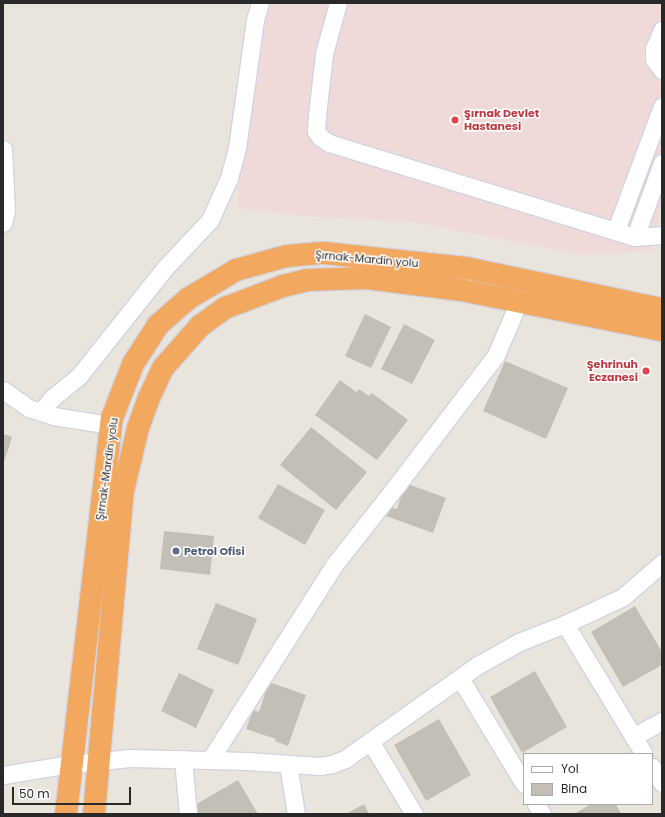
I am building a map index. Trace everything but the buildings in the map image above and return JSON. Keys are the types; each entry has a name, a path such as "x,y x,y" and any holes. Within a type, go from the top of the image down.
{"highway":[{"name":"Şırnak-Mardin yolu","path":"66,814 112,418 133,364 158,325 189,298 236,270 287,256 324,253 466,268 662,309"},
{"name":"Şırnak-Mardin yolu","path":"94,814 122,491 138,428 148,400 163,368 179,348 200,326 225,308 261,293 307,280 366,278 461,290 662,330"}],"street":[{"path":"41,412 52,398 80,376 164,268 210,220 229,178 237,148 255,20 260,3"},
{"path":"338,3 324,54 317,115 316,131 320,137 328,143 616,230 635,238 662,235"},
{"path":"662,30 654,49 654,59 662,70"},
{"path":"616,230 662,106"},
{"path":"3,149 6,211 3,223"},
{"path":"635,238 662,163"},
{"path":"210,760 334,565 496,356 519,301"},
{"path":"3,390 29,408 41,412 76,421 111,425"},
{"path":"3,775 71,764 130,758 210,760 320,766 332,764 345,759 478,664 519,642 565,624 622,597 659,573"},
{"path":"565,624 643,753"},
{"path":"460,678 523,782"},
{"path":"634,737 662,721"},
{"path":"370,741 414,814"},
{"path":"183,759 188,814"},
{"path":"288,764 296,814"},
{"path":"653,769 662,783"},
{"path":"537,805 542,814"}],"shaded area":[{"name":"Şırnak Devlet Hastanesi","path":"268,3 662,3 662,199 652,251 583,255 413,222 316,217 236,208 258,41"}],"place":[{"name":"Şırnak Devlet Hastanesi","path":"455,120"},
{"name":"Şehrinuh Eczanesi","path":"646,371"},
{"name":"Petrol Ofisi","path":"176,551"}]}
